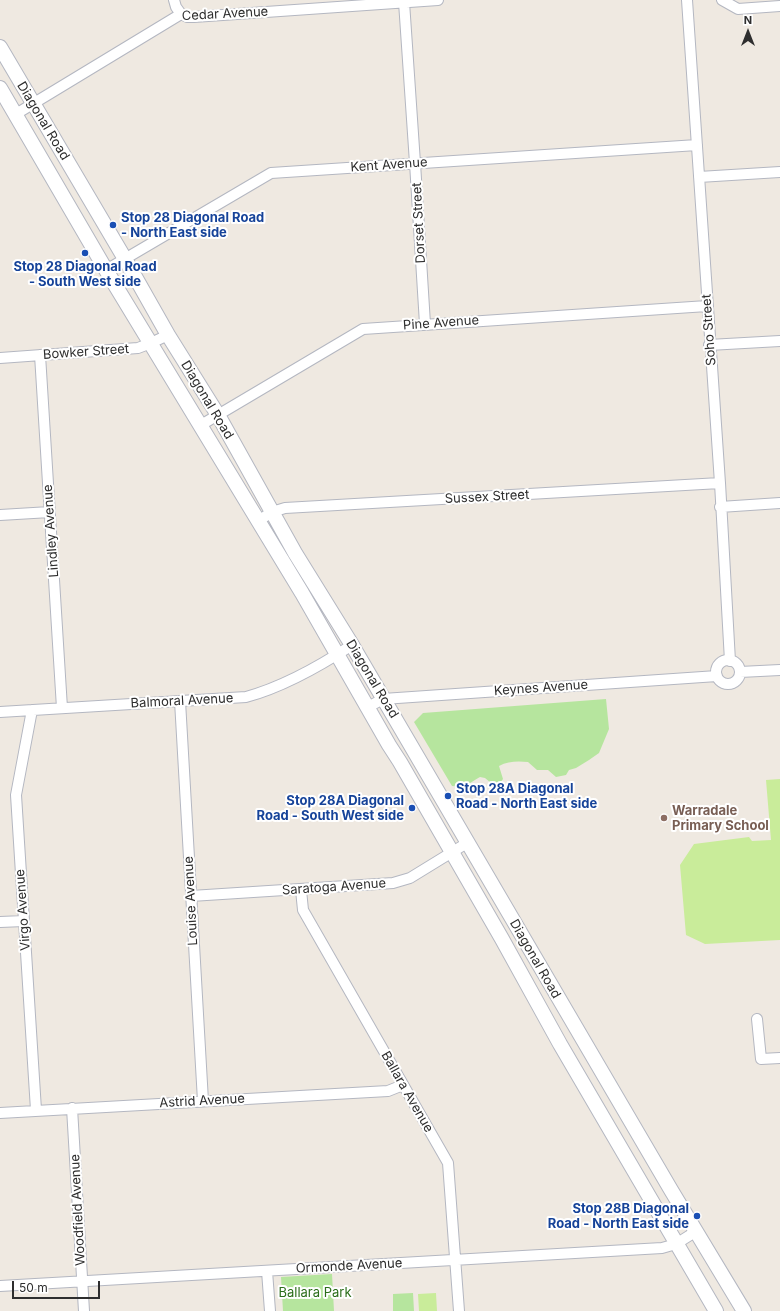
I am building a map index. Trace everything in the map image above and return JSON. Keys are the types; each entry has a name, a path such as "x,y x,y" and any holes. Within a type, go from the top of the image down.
{"main road":[{"name":"Diagonal Road","path":"0,47 168,335 218,415 272,512 384,699 695,1232 744,1311"},
{"name":"Diagonal Road","path":"0,88 106,270 302,593 453,853 560,1044 716,1311"},
{"path":"560,1044 579,1034"}],"street":[{"path":"174,0 176,7 181,14"},
{"name":"Cedar Avenue","path":"16,114 181,14 187,17 194,17 438,0"},
{"name":"Soho Street","path":"687,0 709,345 720,483 720,507 730,661"},
{"path":"722,0 738,8 780,6"},
{"name":"Dorset Street","path":"404,2 425,324"},
{"name":"Kent Avenue","path":"106,270 271,173 697,145"},
{"path":"699,177 780,172"},
{"name":"Pine Avenue","path":"201,425 363,329 707,306"},
{"name":"Bowker Street","path":"0,358 138,348 168,335"},
{"path":"709,345 780,341"},
{"name":"Lindley Avenue","path":"40,355 62,708"},
{"name":"Sussex Street","path":"258,521 272,512 285,508 720,483"},
{"path":"720,507 780,503"},
{"path":"0,515 50,512"},
{"name":"Balmoral Avenue","path":"0,712 246,697 265,692 327,661 352,645"},
{"path":"730,661 737,665 740,672 738,680 730,684 722,682 717,676 717,669 719,665 722,662 730,661"},
{"path":"740,672 780,670"},
{"name":"Keynes Avenue","path":"368,707 384,699 717,676"},
{"name":"Louise Avenue","path":"180,701 203,1101"},
{"name":"Virgo Avenue","path":"32,710 16,795 36,1110"},
{"name":"Saratoga Avenue","path":"191,896 394,883 410,878 467,843"},
{"name":"Ballara Avenue","path":"301,890 303,910 448,1163 459,1311"},
{"path":"0,922 24,921"},
{"path":"757,1019 761,1059 780,1058"},
{"name":"Astrid Avenue","path":"0,1112 388,1091 404,1085"},
{"name":"Woodfield Avenue","path":"72,1108 84,1311"},
{"name":"Ormonde Avenue","path":"0,1286 662,1248 676,1244 695,1232"},
{"path":"267,1271 270,1311"}],"green space":[{"path":"606,699 609,729 599,753 576,768 569,770 566,775 556,777 548,770 537,770 528,762 513,762 499,766 503,779 500,783 491,783 485,778 480,777 463,786 452,786 414,722 423,713"},
{"path":"780,779 780,940 705,944 686,935 680,865 694,844 749,837 752,841 771,840 766,780"},
{"name":"Ballara Park","path":"332,1274 334,1311 283,1311 281,1277"},
{"path":"413,1293 414,1311 393,1311 393,1294"},
{"path":"436,1293 437,1311 419,1311 418,1294"}],"place":[{"name":"Stop 28 Diagonal Road - North East side","path":"113,225"},
{"name":"Stop 28 Diagonal Road - South West side","path":"85,253"},
{"name":"Stop 28A Diagonal Road - North East side","path":"448,796"},
{"name":"Stop 28A Diagonal Road - South West side","path":"412,808"},
{"name":"Warradale Primary School","path":"664,818"},
{"name":"Stop 28B Diagonal Road - North East side","path":"697,1216"}]}
